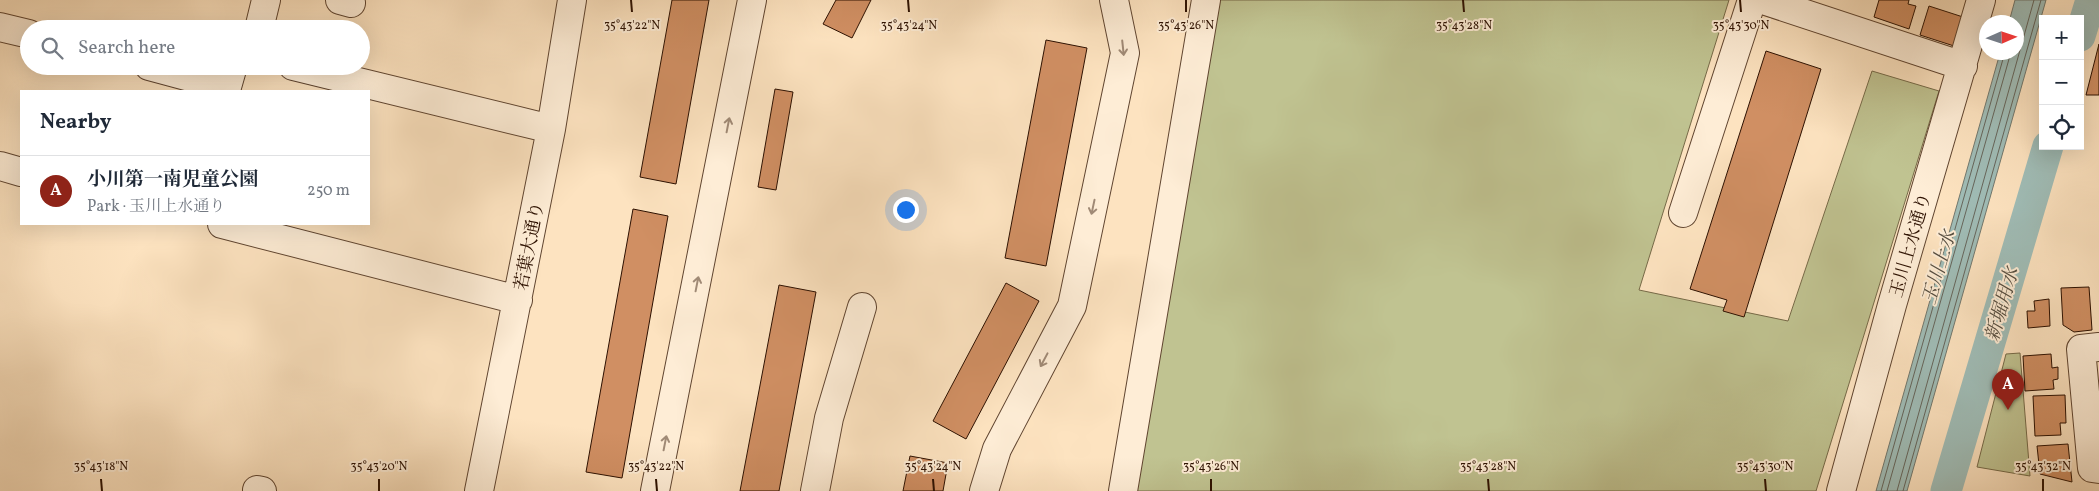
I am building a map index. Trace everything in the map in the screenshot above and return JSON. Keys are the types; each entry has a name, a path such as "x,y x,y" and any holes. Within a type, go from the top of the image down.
{"street":[{"path":"261,20 266,0"},
{"name":"若葉大通り","path":"480,491 551,129 572,0"},
{"path":"655,491 752,0"},
{"path":"984,491 997,449 1072,306 1124,52 1114,0"},
{"path":"1123,491 1206,0"},
{"path":"1683,213 1752,0"},
{"path":"1763,0 1962,66"},
{"name":"玉川上水通り","path":"1841,491 1892,305 1980,0"},
{"path":"0,27 20,32"},
{"path":"182,75 227,87 230,75"},
{"path":"330,75 551,129"},
{"path":"0,166 20,172"},
{"path":"226,225 518,300"},
{"path":"815,491 829,418 862,307"},
{"path":"2099,347 2081,349 2092,468 2099,470"}],"green space":[{"path":"1212,0 1729,0 1639,290 1788,321 1872,71 1939,91 1816,491 1130,491"},
{"path":"2020,353 2030,476 1977,467 2006,354"}],"water":[{"path":"2015,0 2046,0 2042,15 2039,15 2039,25 1907,491 1876,491 1998,60 2024,60 2024,15 2011,15"}],"building":[{"path":"672,0 709,0 676,184 640,177"},
{"path":"836,0 871,0 852,38 823,24"},
{"path":"1879,0 1909,0 1908,4 1916,6 1909,29 1874,17"},
{"path":"1929,6 1963,17 1954,46 1920,35"},
{"path":"1046,40 1087,48 1046,266 1005,258"},
{"path":"2099,44 2099,95 2086,95"},
{"path":"1766,51 1821,69 1744,317 1723,311 1727,300 1690,289"},
{"path":"775,89 793,92 776,190 758,187"},
{"path":"633,209 668,216 622,478 586,472"},
{"path":"1006,283 1039,301 966,439 933,421"},
{"path":"779,285 816,292 779,491 740,491"},
{"path":"2089,287 2092,330 2074,332 2063,325 2061,288"},
{"path":"2049,299 2050,326 2028,328 2027,311 2035,311 2034,301"},
{"path":"2051,354 2052,368 2058,367 2058,379 2053,380 2054,389 2025,391 2023,356"},
{"path":"2065,395 2066,423 2060,423 2061,435 2035,436 2033,396"},
{"path":"2068,444 2072,482 2040,474 2037,446"},
{"path":"910,456 948,463 943,491 903,491"}],"waterway":[{"name":"新堀用水","path":"2084,23 2091,0"},
{"name":"新堀用水","path":"1946,491 2047,150"}],"place":[{"name":"小川第一南児童公園","path":"2008,410"}],"water label":[{"name":"玉川上水","path":"1938,267"}]}
